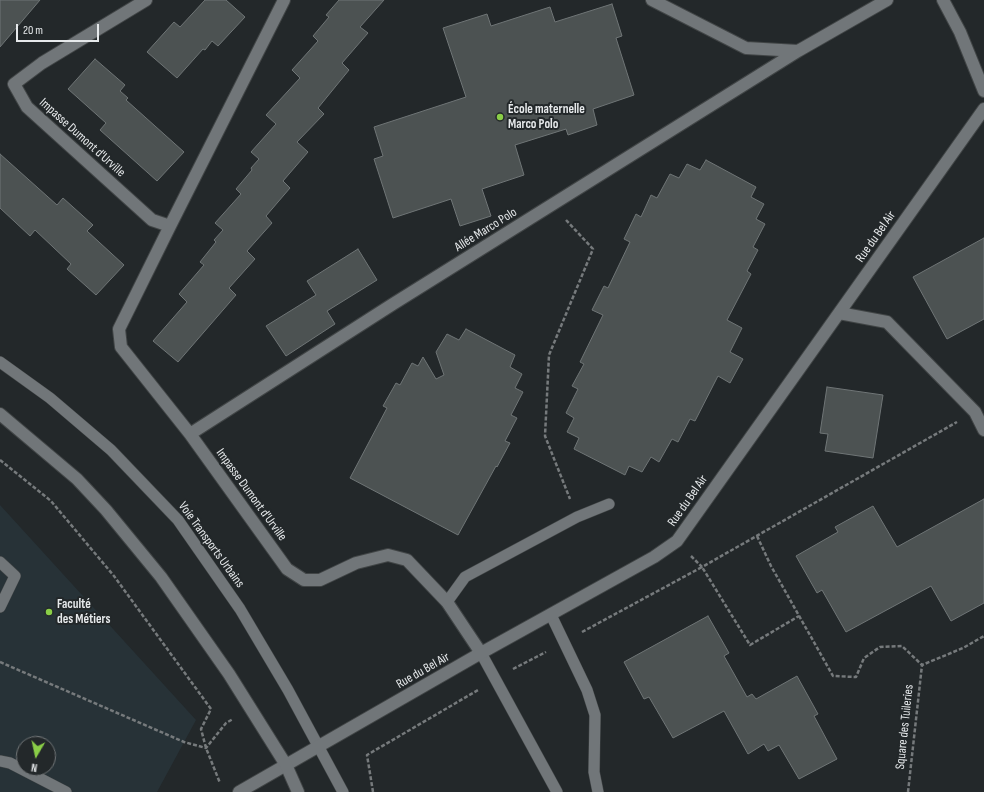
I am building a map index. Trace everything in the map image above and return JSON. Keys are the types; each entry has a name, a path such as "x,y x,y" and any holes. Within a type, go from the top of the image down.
{"street":[{"name":"Impasse Dumont d'Urville","path":"146,0 42,63 14,84 27,107 152,220 170,226"},
{"name":"Impasse Dumont d'Urville","path":"284,0 170,226 120,329 121,347 190,434 287,569 304,580 320,580 356,563 388,554 407,560 447,602 481,653"},
{"path":"652,0 746,48 798,51"},
{"name":"Allée Marco Polo","path":"190,434 393,304 798,51 887,0"},
{"path":"943,0 960,32 984,91"},
{"name":"Rue du Bel Air","path":"239,792 481,653 654,557 676,542 984,109"},
{"path":"839,313 887,322 975,412 984,430"},
{"path":"0,414 77,479 106,510 161,577 229,674 286,765 298,792"}],"lane":[{"name":"Voie Transports Urbains","path":"0,362 50,398 111,450 178,520 240,609 288,690 343,792"},
{"path":"447,602 465,578 577,517 609,504"},
{"path":"0,562 15,576 0,607"},
{"path":"551,615 587,690 594,715 594,772 598,792"},
{"path":"481,653 557,792"},
{"path":"0,761 10,762 66,792"}],"path":[{"path":"553,205 593,249 549,355 545,436 577,517"},
{"path":"676,542 702,567 975,412"},
{"path":"0,460 51,501 114,576 211,709 202,730 206,748 222,786"},
{"path":"757,536 771,566 833,676 856,677 864,658 880,647 902,646 922,665 963,648 984,636"},
{"path":"0,662 184,742 206,748"},
{"name":"Square des Tuileries","path":"908,792 922,665"},
{"path":"206,748 226,723 251,709"}],"shaded area":[{"name":"Faculté des Métiers","path":"0,505 196,720 157,792 0,792"}],"building":[{"path":"0,0 40,0 0,47"},
{"path":"205,0 226,0 245,17 218,46 212,41 205,50 203,49 177,78 147,52 174,22 180,27"},
{"path":"339,0 384,0 360,27 368,33 342,63 349,70 318,108 324,114 297,142 308,152 283,181 290,188 266,216 272,223 247,251 255,259 229,288 236,295 178,362 153,341 187,302 179,294 204,265 200,262 216,242 214,240 223,230 215,223 241,194 236,189 259,159 251,152 276,124 266,115 300,78 292,70 318,41 313,36 329,17 326,15"},
{"name":"École maternelle Marco Polo","path":"612,4 622,36 616,38 634,95 593,109 597,125 568,135 566,129 515,145 524,175 482,189 491,216 460,226 451,199 393,218 374,159 383,156 374,127 466,97 443,28 487,14 491,26 550,7 555,22"},
{"path":"95,59 125,85 120,91 128,98 126,100 184,152 157,181 100,130 106,123 68,89"},
{"path":"0,154 57,205 63,198 93,225 87,231 124,265 96,295 67,269 71,264 35,230 30,236 0,208"},
{"path":"706,160 756,187 751,197 764,204 756,219 765,224 753,247 758,250 747,271 751,274 727,320 742,328 730,352 743,359 730,383 718,376 695,421 690,419 678,442 672,439 659,462 651,457 642,472 629,466 625,475 574,449 579,438 567,432 574,418 566,413 578,389 572,386 584,364 580,362 603,315 592,310 604,286 608,288 630,242 624,239 636,214 641,217 651,195 657,198 670,174 679,178 687,164 700,170"},
{"path":"984,238 984,319 947,339 913,277"},
{"path":"358,249 377,280 327,311 335,324 286,356 266,326 316,295 307,281"},
{"path":"466,329 515,355 510,367 522,374 515,388 523,392 511,415 517,418 505,441 510,443 458,535 350,478 387,408 383,406 396,383 400,385 412,363 418,366 423,357 436,379 444,375 436,352 447,334 459,340"},
{"path":"827,387 883,395 873,458 825,451 828,434 820,433"},
{"path":"984,499 984,603 951,621 931,586 846,632 822,590 817,593 796,556 838,532 835,527 873,506 897,547"},
{"path":"708,616 729,653 724,656 747,697 752,694 756,699 797,676 818,714 814,716 837,759 799,779 779,745 768,751 764,744 748,754 724,711 673,738 649,697 644,699 624,662"}],"place":[{"name":"École maternelle Marco Polo","path":"500,117"},
{"name":"Faculté des Métiers","path":"49,612"}]}
